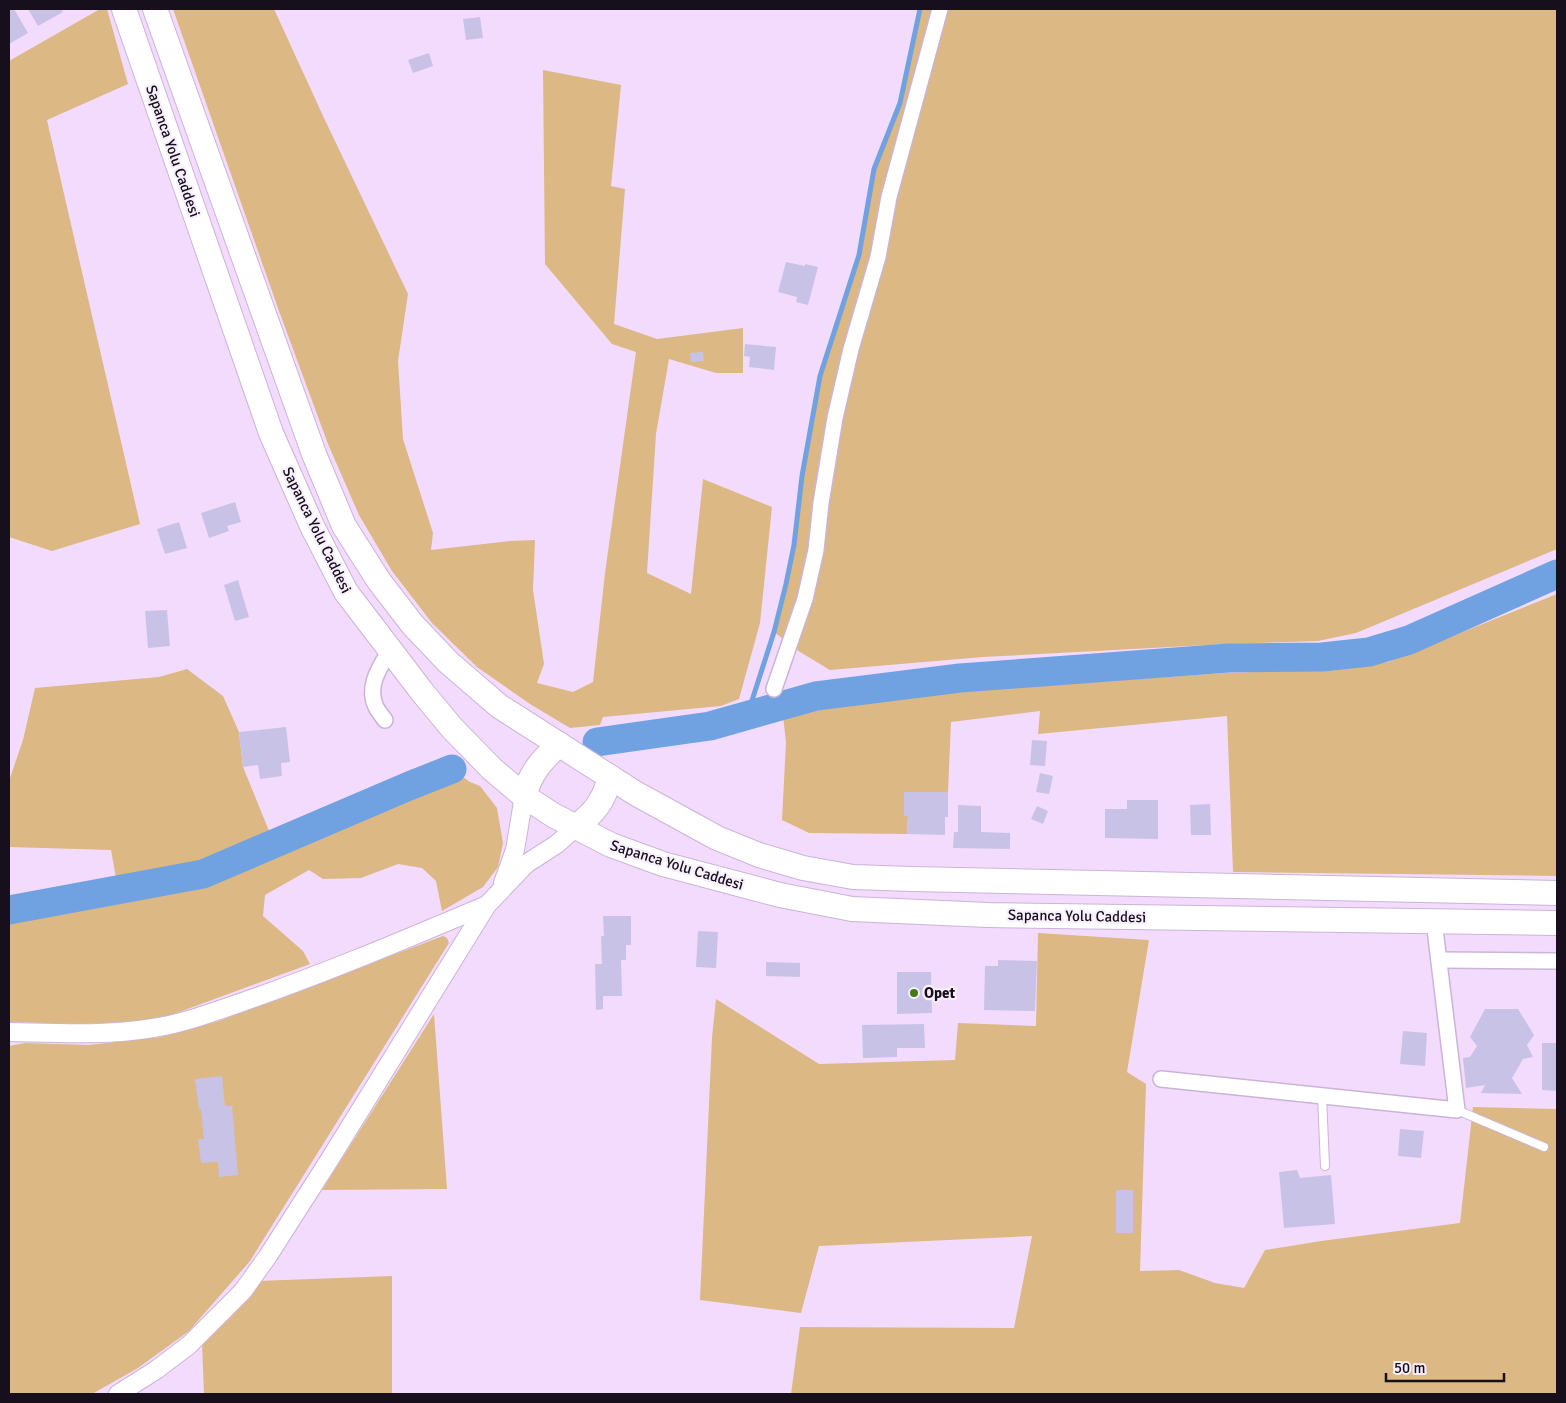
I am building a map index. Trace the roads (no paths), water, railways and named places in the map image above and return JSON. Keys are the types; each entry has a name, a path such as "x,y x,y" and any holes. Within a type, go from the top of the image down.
{"highway":[{"name":"Sapanca Yolu Caddesi","path":"124,9 271,433 312,526 346,592 390,650 452,728 492,769 524,796 611,846 663,864 780,895 852,909 988,915 1557,923"},
{"name":"Sapanca Yolu Caddesi","path":"155,9 314,454 344,526 379,581 407,617 448,662 499,706 635,793 717,838 759,855 794,865 853,877 1557,893"},
{"path":"524,796 534,770 559,744"},
{"path":"576,827 600,804 607,792 610,777"}],"street":[{"path":"774,689 805,600 816,550 820,503 839,401 878,257 889,197 940,9"},
{"path":"385,720 375,706 372,688 376,673 390,650"},
{"path":"501,888 515,850 524,796"},
{"path":"118,1394 156,1370 189,1345 243,1291 268,1256 330,1159 487,905 501,888 526,864 557,844 576,827"},
{"path":"9,1032 124,1032 154,1028 308,979 487,905"},
{"path":"1161,1078 1457,1110 1434,921"},
{"path":"1439,960 1557,962"}],"lane":[{"path":"1322,1096 1325,1166"},
{"path":"1457,1110 1544,1147"}],"waterway":[{"path":"747,716 774,632 786,584 794,545 802,476 820,376 859,255 874,169 900,103 920,9"},
{"path":"597,742 710,726 816,696 960,678 1229,658 1322,657 1369,652 1409,640 1557,574"},
{"path":"9,910 203,874 452,769"}],"place":[{"name":"Opet","path":"914,993"}]}
